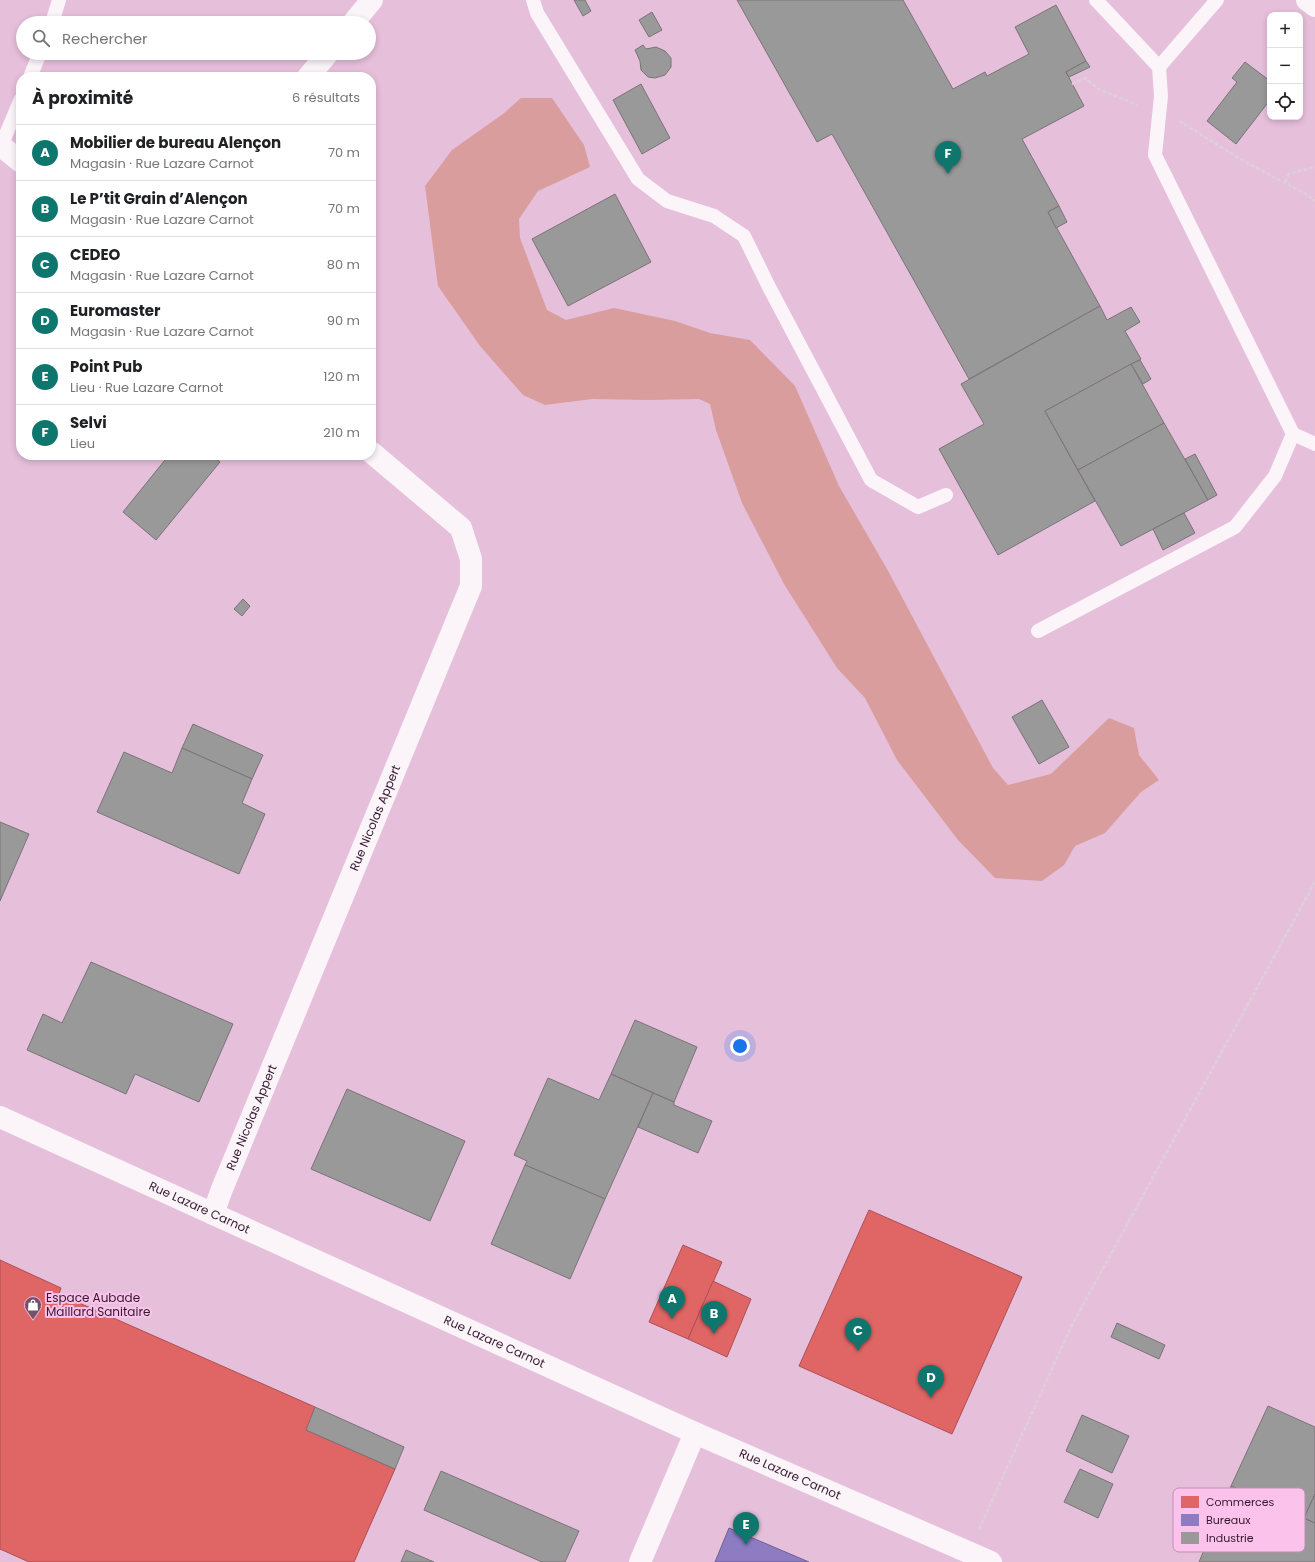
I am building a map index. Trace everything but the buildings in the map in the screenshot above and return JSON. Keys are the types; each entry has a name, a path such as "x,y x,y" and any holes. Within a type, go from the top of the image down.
{"street":[{"path":"358,16 372,0"},
{"path":"1307,0 1315,6"},
{"path":"312,72 322,60"},
{"path":"1,145 16,158"},
{"name":"Rue Nicolas Appert","path":"213,1214 471,586 471,559 461,528 376,456"},
{"name":"Rue Lazare Carnot","path":"0,1117 696,1432 992,1562"},
{"path":"640,1562 696,1432"}],"lane":[{"path":"54,16 60,0"},
{"path":"533,0 537,13 638,179 667,201 714,216 744,236 768,286 871,480 918,507 946,495"},
{"path":"1096,0 1159,67 1161,96 1155,155 1293,434 1315,444"},
{"path":"1159,67 1217,0"},
{"path":"32,72 37,60"},
{"path":"1,145 16,110"},
{"path":"1038,631 1235,527 1275,476 1293,434"}],"path":[{"path":"1072,84 1085,78 1100,90 1182,122 1247,163 1285,182 1308,195 1315,201"},
{"path":"1285,182 1289,174 1315,167"},
{"path":"969,1552 1072,1325 1315,882"}],"shaded area":[{"path":"521,98 552,98 584,145 590,167 538,191 519,219 520,238 547,310 566,320 614,308 675,321 710,333 750,340 795,386 839,486 887,569 993,768 1008,785 1051,774 1109,718 1134,728 1139,755 1159,780 1141,792 1105,833 1075,846 1064,865 1042,881 995,878 958,840 897,760 865,698 837,668 784,584 742,503 716,430 710,404 699,399 592,399 545,405 523,395 480,346 438,286 425,186 452,150 503,114"}],"place":[{"name":"Selvi","path":"948,174"},
{"name":"Mobilier de bureau Alençon","path":"672,1319"},
{"name":"Espace Aubade Maillard Sanitaire","path":"33,1320"},
{"name":"Le P’tit Grain d’Alençon","path":"714,1334"},
{"name":"CEDEO","path":"858,1351"},
{"name":"Euromaster","path":"931,1398"},
{"name":"Point Pub","path":"746,1545"}]}
